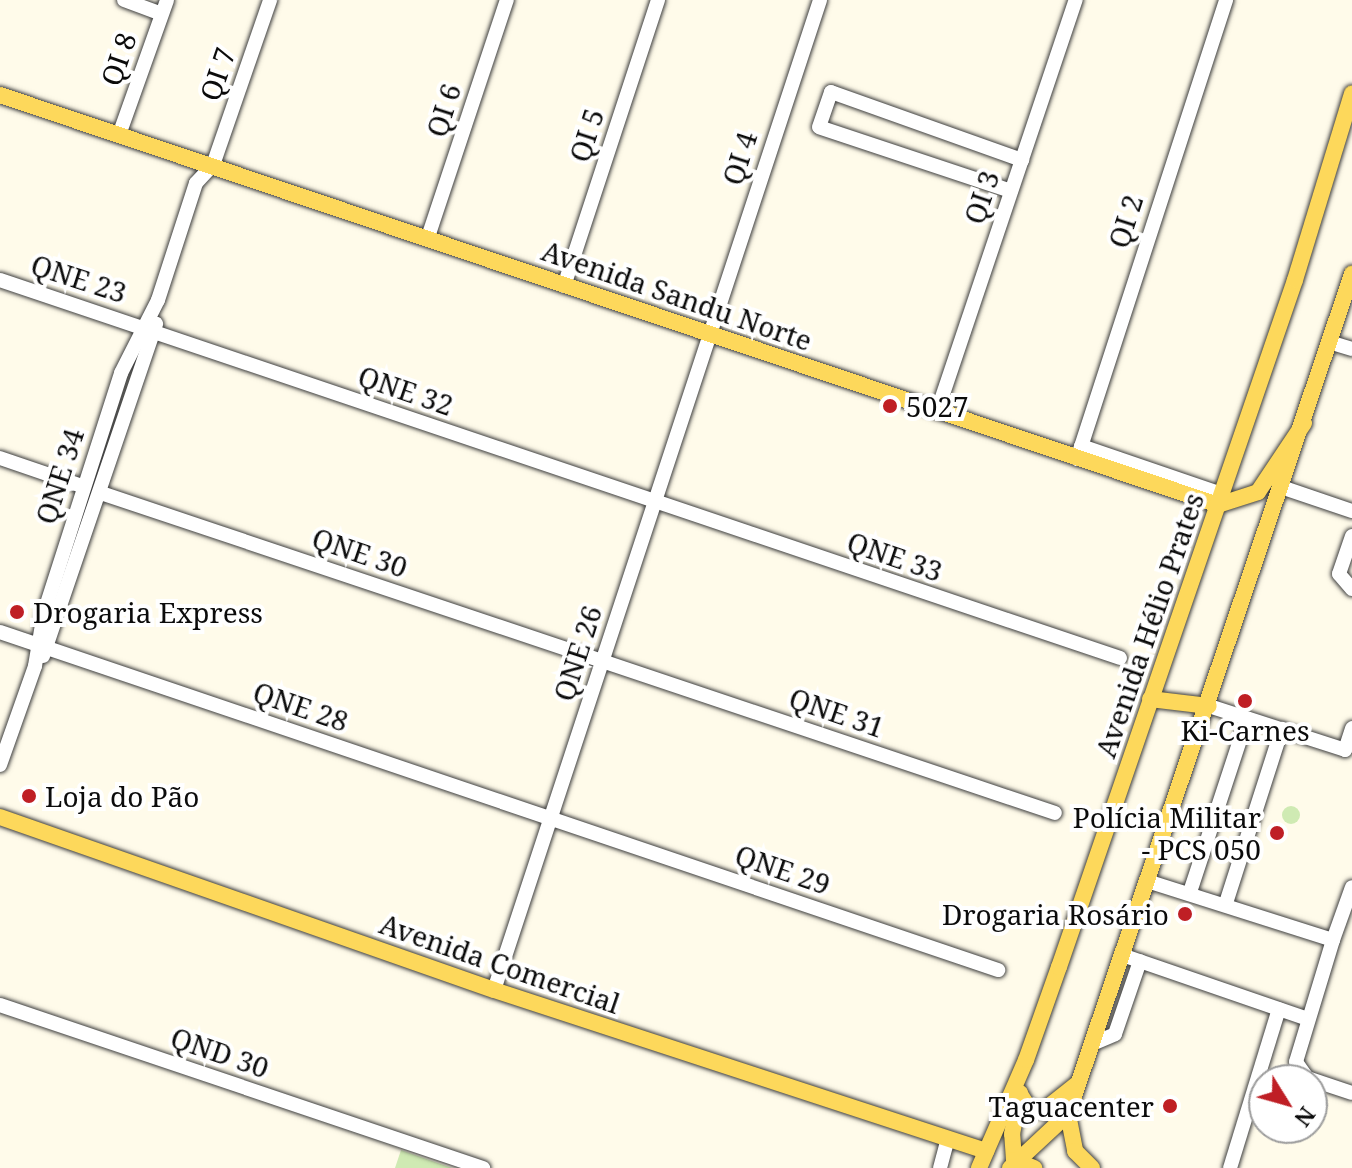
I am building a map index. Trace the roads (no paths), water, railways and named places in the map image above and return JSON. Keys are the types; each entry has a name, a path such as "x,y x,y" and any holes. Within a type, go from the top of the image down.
{"main road":[{"name":"Avenida Hélio Prates","path":"979,1168 1026,1060 1220,499 1352,93"},
{"name":"Avenida Sandu Norte","path":"0,95 428,237 564,286 710,332 937,412 1079,452 1220,499"},
{"path":"1012,1164 1043,1142 1068,1114 1284,488 1352,274"},
{"path":"1220,499 1258,492 1304,423"},
{"path":"1150,699 1209,706"},
{"name":"Avenida Comercial","path":"0,817 494,990 986,1151"},
{"path":"1012,1164 1012,1134 1026,1060"},
{"path":"1020,1094 1028,1107 1043,1111 1079,1082"},
{"path":"1068,1114 1075,1151 1092,1168"},
{"path":"1012,1164 1034,1168"}],"street":[{"name":"QI 7","path":"149,329 192,191 213,165 270,0"},
{"name":"QI 6","path":"428,237 507,0"},
{"name":"QI 5","path":"564,286 658,0"},
{"name":"QI 4","path":"710,332 820,0"},
{"name":"QI 3","path":"937,412 1076,0"},
{"name":"QI 2","path":"1079,452 1226,0"},
{"path":"132,1 164,7"},
{"name":"QI 8","path":"119,135 164,7"},
{"path":"1011,191 819,127 831,92 1022,160"},
{"name":"QNE 23","path":"0,280 149,329"},
{"name":"QNE 34","path":"42,646 82,486 149,329"},
{"name":"QNE 34","path":"42,646 101,493 149,329"},
{"name":"QNE 32","path":"149,329 654,502"},
{"name":"QNE 26","path":"494,990 710,332"},
{"path":"1329,342 1352,349"},
{"path":"0,458 82,486"},
{"path":"1284,488 1352,511"},
{"name":"QNE 30","path":"101,493 602,661"},
{"name":"QNE 33","path":"654,502 1120,658"},
{"path":"1352,536 1339,574 1352,589"},
{"name":"QNE 28","path":"0,632 551,817"},
{"path":"0,765 42,646"},
{"name":"QNE 31","path":"602,661 1055,813"},
{"path":"1209,706 1348,751 1352,728"},
{"path":"1190,892 1247,719"},
{"path":"1226,903 1282,729"},
{"name":"QNE 29","path":"551,817 998,970"},
{"path":"1147,881 1226,903 1333,940"},
{"path":"1352,887 1308,1019 1296,1068 1307,1078 1352,1093"},
{"path":"1122,955 1308,1019"},
{"path":"1092,1044 1115,1034 1140,961"},
{"name":"QND 30","path":"0,1005 483,1168"},
{"path":"1230,1168 1279,1009"},
{"path":"940,1168 948,1139"}],"place":[{"name":"5027","path":"890,406"},
{"name":"Drogaria Express","path":"17,612"},
{"name":"Ki-Carnes","path":"1245,701"},
{"name":"Loja do Pão","path":"29,796"},
{"name":"Polícia Militar - PCS 050","path":"1277,833"},
{"name":"Drogaria Rosário","path":"1185,914"},
{"name":"Taguacenter","path":"1170,1106"}]}
